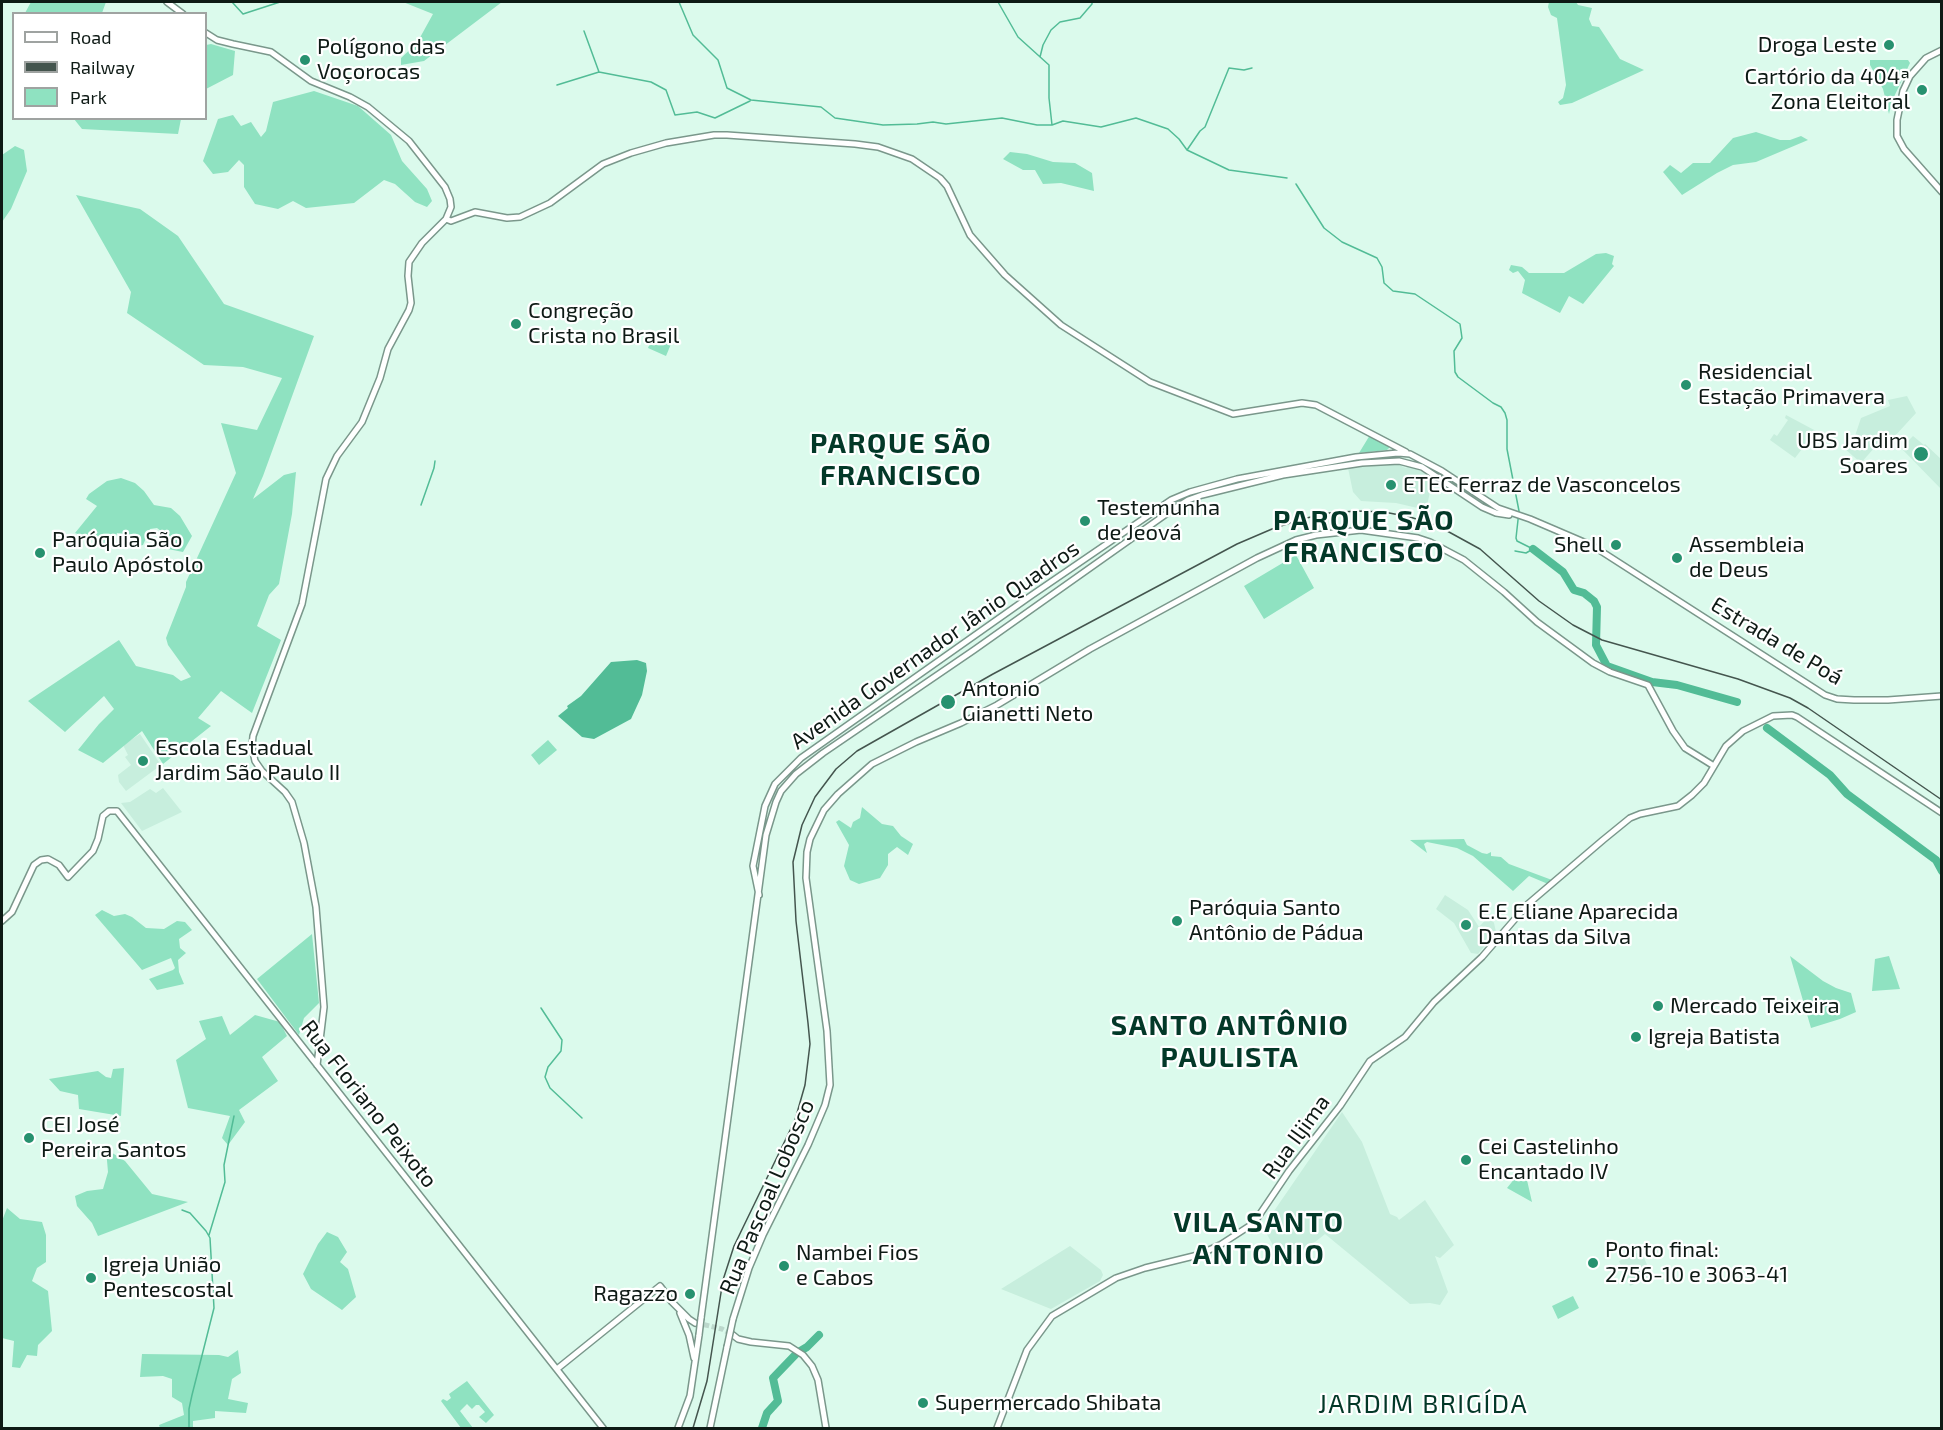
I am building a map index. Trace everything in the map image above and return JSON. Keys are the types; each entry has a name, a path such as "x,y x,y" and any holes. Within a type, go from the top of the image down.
{"main road":[{"path":"167,2 180,12"},
{"path":"207,33 225,42 271,52 311,81 360,101 409,141 445,187 451,207 446,219 422,243 409,262 411,303 409,310 388,349 380,378 362,422 337,456 326,479 299,614 253,736 252,747 255,761 292,802 308,863 316,907 324,1007 317,1065"},
{"path":"1941,50 1926,58 1910,76 1903,91 1897,120 1897,136 1904,148 1941,192"},
{"path":"446,219 451,221 476,212 507,218 519,217 550,202 603,164 630,153 666,143 727,135 878,147 912,159 940,178 948,186 957,210 978,245 1005,275 1061,325 1150,382 1233,414 1310,403 1442,471 1490,503 1516,515"},
{"path":"1391,444 1406,461"},
{"path":"1219,486 1264,473 1345,458 1410,454"},
{"path":"1219,486 1362,463 1406,461 1422,467 1491,511 1516,515"},
{"name":"Avenida Governador Jânio Quadros","path":"759,895 754,862 765,806 775,784 801,758 1039,590 1178,497 1219,486"},
{"name":"Avenida Governador Jânio Quadros","path":"678,1428 690,1396 763,865 771,813 781,791 796,774 823,753 989,640 1182,503 1219,486"},
{"path":"1462,494 1469,489"},
{"path":"1178,497 1182,503"},
{"name":"Estrada de Poá","path":"1516,515 1564,532 1593,546 1825,695 1837,699 1854,700 1941,696"},
{"name":"Rua Pascoal Lobosco","path":"710,1428 733,1319 749,1268 812,1136 825,1105 830,1085 825,1011 806,878 807,852 814,828 824,810 838,794 872,764 962,723 1011,697 1090,649 1195,590 1267,553 1296,540 1316,535 1361,530 1418,538 1453,553 1504,592 1537,622 1593,663 1610,672 1648,685 1676,736 1689,751 1714,766"},
{"path":"1039,590 1041,596 1047,598"},
{"path":"1028,598 1032,600 1034,608"},
{"path":"989,640 997,627 997,620"},
{"path":"948,667 945,660 961,645"},
{"path":"933,664 935,676"},
{"name":"Rua Iljima","path":"997,1428 1027,1350 1053,1316 1116,1278 1198,1255 1220,1245 1254,1223 1289,1172 1340,1106 1370,1061 1405,1037 1434,1002 1482,957 1528,904 1630,818 1684,803 1704,783 1730,742 1755,725 1773,716 1797,717 1941,813"},
{"name":"Rua Floriano Peixoto","path":"2,921 12,912 31,869 37,863 45,860 53,861 68,877 93,850 105,814 112,810 119,813 603,1428"},
{"path":"754,862 763,865"},
{"path":"557,1369 660,1286 686,1324 695,1365"},
{"path":"672,1302 695,1323"},
{"path":"733,1335 743,1341 789,1346 801,1352 819,1380 826,1428"}],"shaded area":[{"path":"1907,396 1916,413 1894,437 1882,439 1861,463 1845,449 1853,442 1861,418 1890,406 1888,400"},
{"path":"1786,415 1816,431 1795,458 1770,440 1774,434 1777,436 1788,420 1785,418"},
{"name":"UBS Jardim Soares","path":"1913,436 1941,459 1941,489 1901,448"},
{"name":"ETEC Ferraz de Vasconcelos","path":"1400,464 1406,468 1408,465 1413,467 1433,478 1426,510 1396,503 1361,501 1353,492 1348,468"},
{"path":"637,660 646,663 647,671 642,695 631,719 594,739 582,737 558,716 581,696 611,662"},
{"name":"Escola Estadual Jardim São Paulo II","path":"140,734 161,765 126,791 119,782 118,775 131,765 125,757 128,755 123,745"},
{"path":"163,788 182,812 142,831 121,803 130,802 150,789 156,793"},
{"name":"E.E Eliane Aparecida Dantas da Silva","path":"1445,895 1468,910 1479,927 1490,915 1496,932 1478,954 1471,953 1454,923 1436,909"},
{"path":"1342,1112 1362,1142 1390,1214 1399,1220 1425,1200 1454,1245 1440,1258 1435,1256 1448,1292 1440,1305 1410,1304 1325,1234 1310,1246 1281,1260 1263,1227"},
{"path":"1070,1246 1101,1270 1103,1275 1100,1281 1051,1309 1001,1289"},
{"path":"1641,1251 1652,1276 1630,1286 1619,1261"}],"green space":[{"path":"31,2 106,2 102,12 26,12"},
{"path":"403,2 502,2 424,61 401,65 401,58 417,43 433,14"},
{"path":"1549,2 1576,2 1578,5 1592,8 1589,19 1592,26 1599,27 1620,59 1644,70 1572,103 1560,105 1558,102 1563,98 1566,85 1557,18 1551,15"},
{"path":"207,45 235,51 233,75 207,88"},
{"path":"1870,60 1908,60 1910,63 1892,101 1889,114 1883,89 1870,65"},
{"path":"314,91 358,106 391,135 402,161 427,189 432,201 427,207 415,202 395,184 384,180 354,203 306,208 293,201 278,209 255,204 244,187 244,165 239,160 228,172 213,174 203,161 218,119 233,115 241,126 251,122 261,137 266,131 273,102"},
{"path":"75,120 181,120 178,134 82,129"},
{"path":"1756,132 1780,140 1790,140 1801,136 1808,140 1756,162 1733,165 1682,195 1663,172 1670,165 1681,173 1693,163 1710,163 1733,138"},
{"path":"15,146 24,150 27,171 11,209 2,222 2,155"},
{"path":"1010,152 1027,154 1053,162 1075,163 1092,173 1094,191 1061,183 1043,184 1035,170 1023,170 1003,159"},
{"path":"76,195 140,209 178,236 224,304 314,336 253,499 284,475 296,472 292,514 279,584 269,595 257,626 281,640 252,713 221,691 198,718 211,726 163,764 142,731 103,763 78,750 114,709 104,696 65,732 28,701 119,640 136,666 173,675 181,681 191,677 168,645 166,638 186,582 236,473 221,423 257,430 282,378 243,367 204,365 127,313 131,292"},
{"path":"1606,253 1614,256 1612,264 1614,266 1583,304 1569,296 1560,313 1522,293 1525,280 1518,271 1513,273 1509,270 1511,265 1522,267 1529,273 1564,273 1596,254"},
{"path":"653,336 671,344 666,356 648,348"},
{"path":"1370,435 1389,445 1389,448 1359,453"},
{"path":"121,478 135,483 154,505 171,508 180,516 192,536 183,552 168,549 166,535 157,528 150,529 143,545 138,546 130,543 130,535 117,533 114,541 108,545 75,533 97,506 86,499 89,494 107,481"},
{"path":"1296,555 1314,588 1264,619 1244,586"},
{"path":"548,740 557,750 539,765 531,755"},
{"path":"862,807 882,824 893,826 901,836 913,844 908,855 897,847 888,854 888,865 880,878 859,884 850,880 844,866 849,845 836,822 839,820 851,828 853,822 860,818"},
{"path":"1464,839 1467,845 1482,853 1491,852 1491,856 1501,857 1509,864 1552,880 1548,884 1529,876 1513,891 1473,856 1457,848 1427,842 1424,844 1427,853 1410,840"},
{"path":"102,910 114,916 125,914 146,928 164,929 177,921 185,922 192,930 179,939 180,948 186,953 178,960 179,972 184,984 157,990 149,979 173,970 175,968 171,958 142,970 95,915"},
{"path":"312,934 319,1003 304,1018 299,1035 257,979"},
{"path":"1790,956 1823,981 1851,993 1856,1012 1811,1028"},
{"path":"1889,956 1900,989 1872,991 1875,959"},
{"path":"255,1015 280,1022 287,1036 262,1057 278,1081 239,1110 245,1122 228,1145 222,1138 230,1116 188,1108 176,1060 206,1039 199,1021 222,1016 230,1035"},
{"path":"124,1068 121,1116 79,1109 78,1095 60,1091 49,1079 98,1071 111,1078 113,1069"},
{"path":"106,1149 125,1161 152,1194 188,1202 98,1236 92,1223 77,1206 75,1196 87,1191 103,1189 108,1172"},
{"path":"1524,1167 1532,1202 1507,1188"},
{"path":"7,1208 20,1219 42,1222 46,1235 46,1262 37,1268 32,1281 48,1291 52,1331 38,1345 37,1356 27,1355 20,1368 12,1367 14,1341 2,1338 2,1221"},
{"path":"327,1232 338,1237 347,1252 340,1262 348,1269 356,1297 342,1310 311,1289 303,1274 318,1244"},
{"path":"1573,1296 1579,1308 1558,1319 1552,1306"},
{"path":"238,1350 241,1373 232,1379 228,1399 248,1403 246,1413 215,1411 215,1418 193,1421 193,1428 160,1428 159,1425 184,1415 182,1403 172,1397 172,1379 163,1376 140,1377 142,1354 228,1357"},
{"path":"467,1381 494,1415 486,1423 479,1417 485,1412 479,1405 472,1409 467,1404 460,1411 473,1428 461,1428 441,1401 451,1398 449,1394"}],"waterway":[{"path":"232,2 243,14 280,2"},
{"path":"679,2 693,35 718,60 727,88 751,100 821,107 835,118 883,125 933,122 946,124 1002,118 1037,125 1052,125 1063,121 1101,127 1136,118 1168,129 1187,150 1229,170 1287,178"},
{"path":"998,2 1018,37 1049,65 1052,125"},
{"path":"1040,57 1051,30 1060,22 1080,18 1092,2"},
{"path":"584,31 599,72"},
{"path":"1187,150 1205,127 1229,68 1244,70 1252,68"},
{"path":"557,85 599,72 651,82 666,90 675,115 697,112 715,118 750,101"},
{"path":"1296,184 1324,228 1342,242 1377,258 1382,267 1384,283 1393,291 1415,294 1460,324 1462,338 1454,351 1455,372 1458,377 1501,407 1505,413 1507,449 1519,511 1516,538 1517,541 1533,549"},
{"path":"421,505 435,461"},
{"path":"1515,551 1526,553 1533,549"},
{"path":"1533,549 1563,572 1574,590 1584,593 1594,601 1597,607 1596,645 1607,666 1652,682 1677,685 1737,702"},
{"path":"1767,728 1830,775 1847,794 1936,860 1942,871"},
{"path":"541,1008 562,1040 561,1051 548,1067 545,1077 550,1088 582,1118"},
{"path":"209,1235 225,1182 224,1165 234,1116"},
{"path":"182,1210 190,1213 210,1238 214,1308 189,1409 189,1428"},
{"path":"762,1428 767,1413 778,1401 773,1378 797,1353 819,1335"}],"tunnel":[{"path":"697,1323 722,1329 733,1335"}],"railway":[{"path":"693,1428 707,1381 723,1280 734,1246 795,1120 805,1085 810,1044 796,921 793,862 802,825 815,797 836,769 857,751 993,674 1237,544 1272,529 1329,513 1384,512 1438,526 1480,549 1539,601 1573,625 1602,640 1738,679 1790,698 1942,800"}],"place":[{"name":"Droga Leste","path":"1889,45"},
{"name":"Polígono das Voçorocas","path":"305,60"},
{"name":"Cartório da 404ª Zona Eleitoral","path":"1922,90"},
{"name":"Congreção Crista no Brasil","path":"516,324"},
{"name":"Residencial Estação Primavera","path":"1686,385"},
{"name":"UBS Jardim Soares","path":"1921,454"},
{"name":"ETEC Ferraz de Vasconcelos","path":"1391,485"},
{"name":"Testemunha de Jeová","path":"1085,521"},
{"name":"Shell","path":"1616,545"},
{"name":"Paróquia São Paulo Apóstolo","path":"40,553"},
{"name":"Assembleia de Deus","path":"1677,558"},
{"name":"Antonio Gianetti Neto","path":"948,702"},
{"name":"Escola Estadual Jardim São Paulo II","path":"143,761"},
{"name":"Paróquia Santo Antônio de Pádua","path":"1177,921"},
{"name":"E.E Eliane Aparecida Dantas da Silva","path":"1466,925"},
{"name":"Mercado Teixeira","path":"1658,1006"},
{"name":"Igreja Batista","path":"1636,1037"},
{"name":"CEI José Pereira Santos","path":"29,1138"},
{"name":"Cei Castelinho Encantado IV","path":"1466,1160"},
{"name":"Ponto final: 2756-10 e 3063-41","path":"1593,1263"},
{"name":"Nambei Fios e Cabos","path":"784,1266"},
{"name":"Igreja União Pentescostal","path":"91,1278"},
{"name":"Ragazzo","path":"690,1294"},
{"name":"Supermercado Shibata","path":"923,1403"}],"district":[{"name":"PARQUE SÃO FRANCISCO","path":"901,460"},
{"name":"PARQUE SÃO FRANCISCO","path":"1364,537"},
{"name":"SANTO ANTÔNIO PAULISTA","path":"1230,1042"},
{"name":"VILA SANTO ANTONIO","path":"1259,1239"},
{"name":"JARDIM BRIGÍDA","path":"1423,1404"}]}
